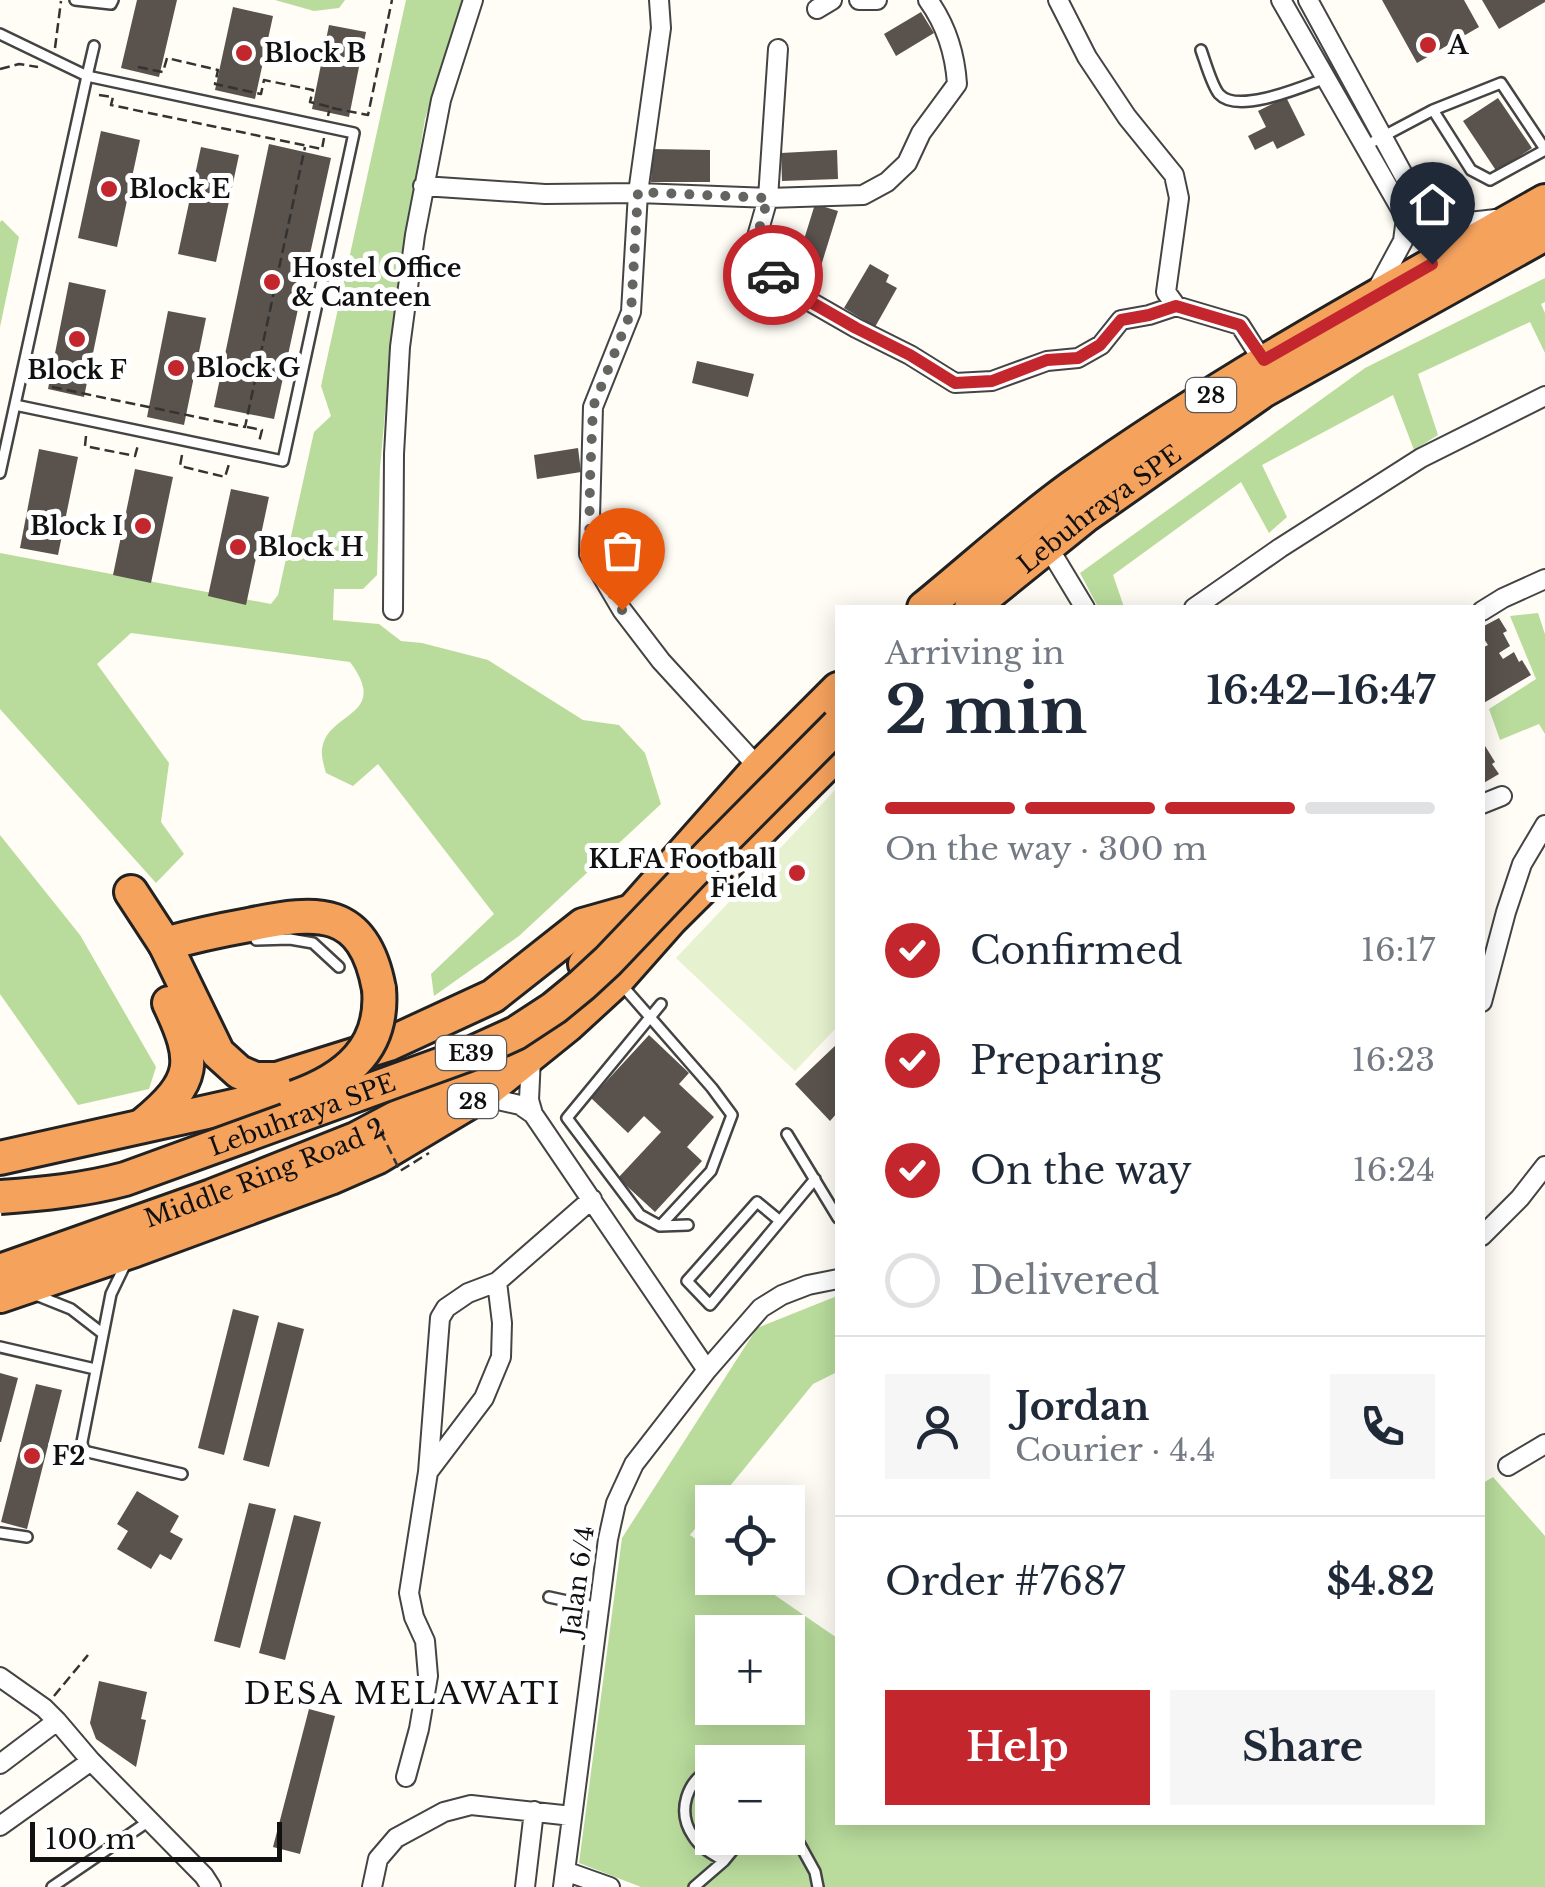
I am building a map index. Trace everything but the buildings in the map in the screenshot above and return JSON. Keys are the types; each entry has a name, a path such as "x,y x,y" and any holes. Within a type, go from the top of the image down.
{"highway":[{"name":"28","path":"928,605 1070,489 1264,360 1373,296 1537,217"},
{"name":"Lebuhraya SPE","path":"975,605 1085,516 1263,391 1537,217"},
{"name":"28","path":"998,605 1279,400 1545,253"},
{"name":"Middle Ring Road 2","path":"7,1286 356,1139 461,1076 550,1001 759,768 835,692"},
{"name":"Lebuhraya SPE","path":"3,1197 94,1188 125,1179 472,1053 516,1033 554,1008 608,962 835,728"},
{"name":"Middle Ring Road 2","path":"7,1286 134,1250 330,1178 420,1134 480,1096 617,980 671,918 835,757"},
{"path":"131,892 168,954 218,1053 228,1064 255,1078 277,1079 390,1044 493,996 584,925 630,912"},
{"path":"3,1197 80,1174 307,1093 342,1074 372,1038 380,1004 376,970 357,934 345,925 307,915 288,916 168,954"},
{"path":"144,1124 164,1108 183,1084 188,1058 168,954"},
{"name":"Lebuhraya SPE","path":"0,1158 294,1092 390,1058 427,1040 493,996"}],"street":[{"path":"393,610 394,454 400,347 441,100 473,0"},
{"path":"659,0 661,28 638,192 631,312 593,407 589,554 622,610 660,661 759,768"},
{"path":"858,0 877,0"},
{"path":"424,186 545,194 638,192 768,198 863,194 887,182 907,163 921,133 957,84 952,49 941,18 928,0"},
{"path":"1058,0 1086,57 1127,118 1174,175 1180,198 1166,292 1176,306"},
{"path":"1281,0 1406,218 1403,242 1373,296"},
{"path":"1308,0 1422,209 1461,223 1537,217"},
{"path":"778,50 768,198 754,247 766,270 795,293 955,383 992,381 1047,360 1078,358 1100,345 1121,320 1176,306 1240,325 1264,360"},
{"path":"1198,605 1422,458 1545,396"},
{"path":"1056,560 1084,605"},
{"path":"1485,609 1545,578"},
{"path":"1485,803 1502,796"},
{"path":"1485,991 1522,864 1545,824"},
{"path":"531,1056 529,1100 533,1114 707,1370"},
{"path":"480,1096 520,1105 533,1114"},
{"path":"1485,1233 1545,1166"},
{"path":"406,1777 428,1676 425,1641 409,1593 428,1472 440,1318 446,1308 468,1293 497,1282 592,1200"},
{"name":"Jalan 6/4","path":"564,1879 608,1538 616,1503 634,1464 761,1308 782,1294 835,1280"},
{"path":"428,1472 484,1398 501,1357 497,1282"},
{"path":"1508,1466 1545,1444"},
{"path":"1,1681 50,1714 150,1820 201,1883"},
{"path":"0,1764 50,1714"},
{"path":"0,1826 91,1761"},
{"path":"372,1887 378,1859 396,1838 444,1812 471,1804 572,1816"},
{"path":"526,1887 534,1811"},
{"path":"564,1879 610,1887"}],"lane":[{"path":"75,0 111,4 113,0"},
{"path":"2,37 87,76 354,134 283,461 15,405"},
{"path":"0,472 94,46"},
{"path":"1201,50 1218,93 1225,98 1260,100 1326,78"},
{"path":"1365,146 1433,110 1502,83 1545,150 1490,180 1472,170 1433,110"},
{"path":"245,942 264,938 314,942 339,967"},
{"path":"617,980 732,1115 710,1171 660,1226"},
{"path":"661,1004 567,1118 640,1215 660,1226 688,1225"},
{"path":"788,1134 835,1213"},
{"path":"568,1164 589,1147"},
{"path":"780,1221 756,1202 687,1281 710,1305 780,1221 815,1179"},
{"path":"134,1250 111,1294 83,1449 182,1474"},
{"path":"7,1286 70,1309 102,1334"},
{"path":"0,1347 96,1368"},
{"path":"0,1532 27,1537"},
{"path":"549,1597 599,1608"},
{"path":"695,1780 689,1786 686,1804 687,1826 695,1839"},
{"path":"52,1887 150,1820"},
{"path":"805,1854 818,1887"},
{"path":"714,1855 724,1862"},
{"path":"694,1887 730,1855"}],"path":[{"path":"330,108 368,115 392,0"},
{"path":"52,387 246,427 305,145"},
{"path":"375,1120 400,1171 429,1153"},
{"path":"50,1714 88,1655"}],"green space":[{"path":"275,0 345,0 339,8 314,11"},
{"path":"406,0 463,0 425,119 395,302 380,468 377,575 363,589 334,589 333,620 379,624 401,641 488,660 583,720 619,725 645,753 661,804 519,936 434,996 431,974 494,914 378,764 353,786 326,773 322,752 326,737 360,704 364,693 350,662 131,633 97,664 169,763 161,822 184,854 156,883 0,709 0,553 271,604 278,595 314,432 331,416 321,386"},
{"path":"0,222 19,237 0,327"},
{"path":"1545,278 1545,302 1541,304 1545,313 1545,353 1530,322 1418,374 1438,435 1414,450 1393,395 1262,465 1287,517 1269,533 1241,482 1113,575 1123,605 1097,605 1080,573 1365,368"},
{"path":"1538,613 1545,634 1545,734 1539,724 1500,740 1489,709 1536,679 1510,616"},
{"name":"KLFA Football Field","path":"835,790 835,1029 795,1071 676,958"},
{"path":"0,835 80,935 156,1067 149,1089 78,1105 0,994"},
{"path":"835,1297 835,1373 813,1384 731,1485 695,1485 695,1529 690,1535 695,1539 695,1595 775,1595 804,1615 695,1615 695,1725 805,1725 805,1616 835,1637 835,1825 1485,1825 1485,1482 1493,1477 1545,1536 1545,1887 641,1887 579,1863 622,1538 757,1328"}],"way so far":[{"path":"622,610 589,554 590,480 593,407 631,312 638,192 768,198 754,247 773,275"}],"place":[{"name":"A","path":"1428,45"},
{"name":"Block B","path":"244,53"},
{"name":"Block E","path":"109,189"},
{"name":"Hostel Office & Canteen","path":"272,282"},
{"name":"Block F","path":"77,339"},
{"name":"Block G","path":"176,368"},
{"name":"Block I","path":"143,526"},
{"name":"Block H","path":"238,547"},
{"name":"KLFA Football Field","path":"797,873"},
{"name":"F2","path":"32,1456"}],"district":[{"name":"DESA MELAWATI","path":"403,1693"}],"route":[{"path":"773,275 795,293 955,383 992,381 1047,360 1078,358 1100,345 1121,320 1176,306 1240,325 1264,360 1432,264"}]}
